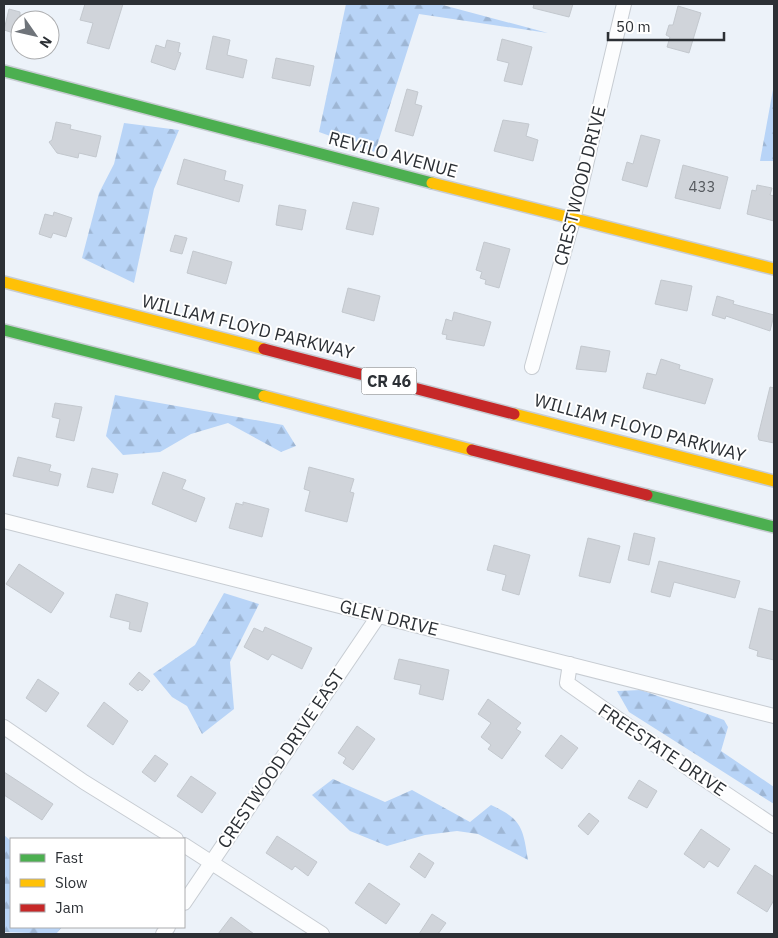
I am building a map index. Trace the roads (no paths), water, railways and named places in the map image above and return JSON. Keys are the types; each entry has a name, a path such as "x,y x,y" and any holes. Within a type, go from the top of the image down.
{"main road":[{"name":"REVILO AVENUE","path":"4,71 573,220 774,269"},
{"name":"WILLIAM FLOYD PARKWAY","path":"4,282 774,481"},
{"name":"CR 46","path":"4,330 774,527"}],"street":[{"name":"CRESTWOOD DRIVE","path":"532,366 573,220 624,4"},
{"name":"GLEN DRIVE","path":"4,521 774,716"},
{"name":"CRESTWOOD DRIVE EAST","path":"185,901 379,615"},
{"name":"FREESTATE DRIVE","path":"570,664 567,683 650,743 774,826"},
{"path":"4,727 84,782 174,838"},
{"path":"185,846 322,934"}]}
